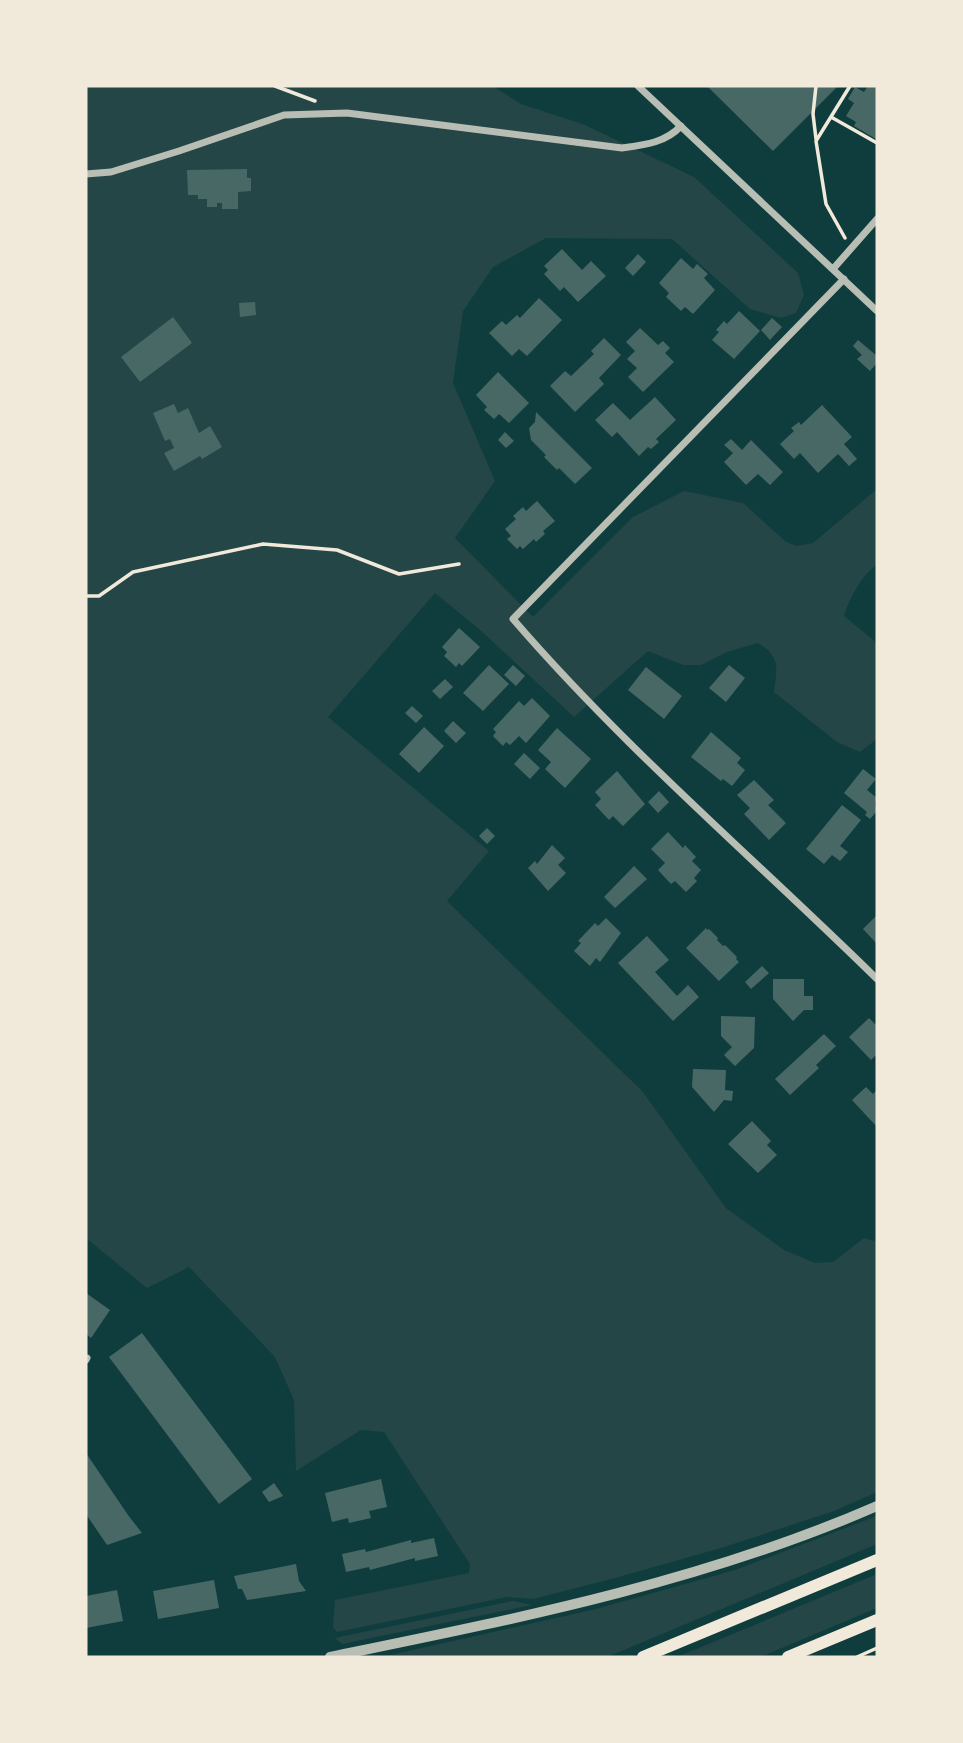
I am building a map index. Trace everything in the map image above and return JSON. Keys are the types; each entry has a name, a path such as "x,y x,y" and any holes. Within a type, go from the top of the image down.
{"highway":[{"path":"643,1657 877,1560"},
{"path":"788,1657 877,1620"}],"street":[{"path":"638,86 877,311"},
{"path":"86,174 111,172 284,116 347,113 622,148 652,143 671,136 681,127"},
{"path":"833,269 877,219"},
{"path":"845,279 513,619 613,728 877,979"},
{"path":"330,1657 463,1630 634,1589 752,1554 877,1506"}],"path":[{"path":"275,86 323,104"},
{"path":"816,86 813,114 826,204 846,239 833,269"},
{"path":"816,141 850,86"},
{"path":"831,117 877,143"},
{"path":"86,597 99,596 133,572 263,544 337,550 400,574 459,565"},
{"path":"857,1657 877,1648"}],"shaded area":[{"path":"86,86 493,86 521,104 585,125 694,177 798,273 804,295 796,313 781,318 750,309 672,239 546,238 493,267 463,311 453,383 495,481 455,538 533,617 633,517 684,491 743,503 786,542 797,546 813,543 877,489 877,564 857,587 844,616 877,643 877,739 860,752 837,742 774,692 776,664 771,653 758,643 727,652 701,665 683,665 648,651 574,717 479,629 435,593 328,717 489,851 447,901 643,1092 726,1208 784,1250 815,1263 833,1262 864,1238 877,1242 877,1492 834,1511 721,1548 615,1578 533,1599 507,1597 337,1632 333,1627 335,1600 469,1573 470,1564 384,1432 361,1430 296,1471 294,1400 275,1357 189,1267 147,1288 86,1238"},
{"path":"877,1516 877,1544 607,1657 381,1657 596,1609 735,1570"},
{"path":"877,1574 877,1608 760,1657 677,1657"},
{"path":"513,1601 532,1605 342,1644 335,1638"}],"building":[{"path":"707,86 838,86 773,151"},
{"path":"868,86 877,86 876,139 854,126 856,122 846,116 854,103 848,99 855,87 864,92"},
{"path":"247,169 247,178 251,178 251,191 238,192 238,209 222,209 222,203 217,203 217,207 207,207 207,199 188,195 187,170"},
{"path":"562,249 582,270 591,261 606,276 578,302 564,287 560,291 544,274 548,270 544,266"},
{"path":"638,254 646,262 633,276 625,268"},
{"path":"681,258 693,269 697,264 708,274 704,278 715,290 693,314 685,307 681,311 666,297 669,293 659,283"},
{"path":"539,298 562,320 527,356 519,349 512,356 489,333 502,321 506,325 517,315 520,318"},
{"path":"255,302 256,315 240,317 239,303"},
{"path":"739,311 760,331 734,359 712,340 724,321 727,324"},
{"path":"173,317 192,343 140,382 121,357"},
{"path":"772,318 782,327 770,340 761,330"},
{"path":"640,328 658,345 663,341 670,348 665,353 674,362 643,392 628,377 637,368 627,359 635,351 626,342"},
{"path":"604,338 621,355 599,378 604,384 575,412 550,386 565,371 571,376 594,354 591,351"},
{"path":"858,340 877,356 877,363 870,371 857,359 862,355 853,346"},
{"path":"498,372 529,403 509,423 499,414 494,419 484,410 487,407 476,395"},
{"path":"655,397 676,420 656,439 659,442 651,449 648,447 639,456 617,432 612,437 595,420 613,403 630,420"},
{"path":"174,404 178,413 188,408 199,433 210,426 222,447 174,471 164,453 174,448 170,439 165,441 153,413"},
{"path":"822,405 852,437 844,444 857,459 849,466 838,454 818,473 800,453 794,459 780,444 794,431 791,428 799,422 801,425"},
{"path":"536,412 592,468 575,484 544,457 546,455 531,440 529,428 535,422"},
{"path":"505,432 514,441 506,448 498,440"},
{"path":"731,439 742,450 751,440 783,472 770,485 758,474 746,485 724,462 733,453 724,445"},
{"path":"537,501 555,521 543,531 545,534 536,542 534,539 523,549 520,546 517,549 507,539 511,536 505,529 516,519 513,516 523,507 526,511"},
{"path":"459,628 480,647 462,666 459,663 456,667 444,656 447,652 442,647"},
{"path":"489,665 509,684 483,711 463,693"},
{"path":"513,665 525,676 516,686 504,675"},
{"path":"729,665 745,678 726,702 709,688"},
{"path":"646,667 682,696 664,719 628,690"},
{"path":"445,679 453,687 440,699 432,691"},
{"path":"532,698 550,716 526,743 519,736 510,745 506,742 503,746 493,736 496,732 493,729 519,701 524,706"},
{"path":"412,706 423,716 416,723 405,713"},
{"path":"453,721 466,733 456,743 444,731"},
{"path":"424,727 444,746 419,773 399,754"},
{"path":"557,728 591,759 565,788 545,769 551,762 538,750"},
{"path":"711,732 741,758 737,763 745,770 732,786 723,779 721,781 691,757"},
{"path":"524,753 540,768 530,779 514,764"},
{"path":"863,769 876,779 867,790 877,798 877,811 870,819 865,815 867,812 844,793"},
{"path":"617,771 645,804 623,826 613,816 609,820 595,805 601,799 595,792"},
{"path":"754,780 774,800 768,805 786,823 769,840 744,814 750,808 737,795"},
{"path":"659,791 669,802 658,813 648,802"},
{"path":"842,805 861,820 840,846 848,852 840,861 832,855 824,864 806,849"},
{"path":"487,828 495,836 487,844 479,836"},
{"path":"668,832 696,857 692,861 701,870 694,878 697,881 686,892 675,881 671,884 658,870 665,863 651,849"},
{"path":"552,845 565,858 558,865 566,873 548,891 528,868 535,861 537,864"},
{"path":"634,866 647,879 615,908 604,897"},
{"path":"877,915 877,944 863,929"},
{"path":"606,918 621,933 600,962 596,958 590,966 574,951 581,943 578,941 595,923 598,926"},
{"path":"706,928 739,962 719,981 686,948"},
{"path":"647,936 669,960 655,972 677,996 688,985 699,997 673,1021 618,963"},
{"path":"762,966 769,973 751,989 745,982"},
{"path":"773,979 804,979 804,996 813,996 813,1010 804,1010 793,1021 773,999"},
{"path":"721,1016 755,1017 754,1048 735,1066 724,1055 732,1047 721,1036"},
{"path":"869,1018 877,1026 877,1054 871,1060 849,1037"},
{"path":"824,1034 836,1046 816,1065 819,1068 790,1095 775,1079"},
{"path":"693,1069 726,1070 725,1090 733,1091 732,1101 724,1100 714,1112 692,1087"},
{"path":"866,1087 873,1094 877,1090 877,1127 852,1100"},
{"path":"752,1121 771,1141 767,1145 777,1155 758,1173 728,1144"},
{"path":"86,1293 110,1310 91,1338 86,1334"},
{"path":"142,1333 252,1479 219,1504 109,1357"},
{"path":"86,1453 142,1533 107,1545 86,1514"},
{"path":"381,1479 387,1507 369,1511 371,1518 349,1523 348,1518 332,1522 325,1493"},
{"path":"274,1483 283,1496 269,1502 262,1492"},
{"path":"434,1538 438,1556 415,1561 415,1558 370,1570 369,1567 346,1572 342,1554 365,1549 366,1552 411,1540 411,1543"},
{"path":"296,1564 299,1581 306,1591 247,1600 242,1589 238,1589 234,1576"},
{"path":"214,1580 219,1608 158,1619 153,1591"},
{"path":"117,1590 123,1621 86,1628 86,1596"}]}
